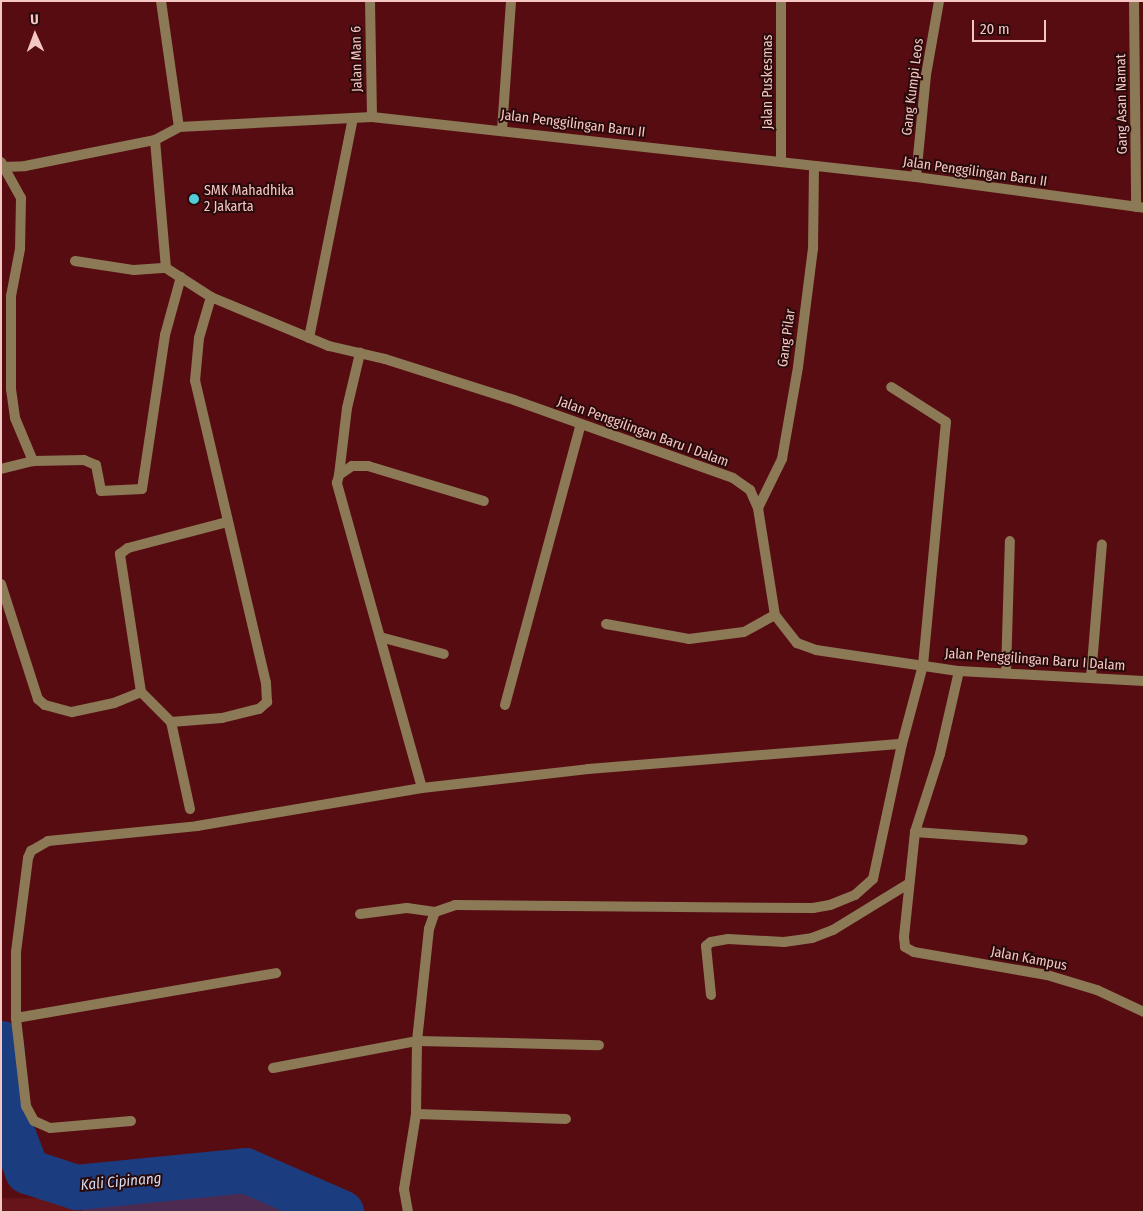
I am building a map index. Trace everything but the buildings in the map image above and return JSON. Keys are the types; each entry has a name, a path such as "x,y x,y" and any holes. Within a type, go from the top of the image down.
{"street":[{"path":"161,1 179,127"},
{"name":"Jalan Man 6","path":"370,1 372,117"},
{"path":"502,130 510,1"},
{"name":"Jalan Puskesmas","path":"781,162 782,1"},
{"name":"Gang Kumpi Leos","path":"916,177 926,75 939,1"},
{"name":"Gang Asan Namat","path":"1134,1 1140,207"},
{"name":"Jalan Penggilingan Baru II","path":"2,165 25,166 155,140 179,127 372,117 916,177 1140,207"},
{"path":"309,338 354,118"},
{"path":"75,261 134,270 166,268 155,140"},
{"path":"2,165 21,198 20,249 6,295 6,389 15,418 33,461"},
{"name":"Gang Pilar","path":"758,508 782,459 798,367 813,249 814,166"},
{"name":"Jalan Penggilingan Baru I Dalam","path":"166,268 211,297 309,338 581,424 733,478 750,490 758,508 775,615 797,643 816,650 959,671 1006,672 1144,681"},
{"path":"1,469 33,461 90,461 96,465 101,491 142,489 165,335 181,277"},
{"path":"171,722 222,718 260,709 267,702 266,683 195,381 199,338 211,297"},
{"path":"360,353 347,408 338,483 422,788"},
{"path":"360,914 407,908 436,912 455,905 781,910 830,906 855,895 873,878 902,744 923,665 946,422 891,387"},
{"path":"505,705 581,424"},
{"path":"339,475 352,466 368,466 484,501"},
{"path":"190,809 171,722 141,692 120,554 128,548 227,522"},
{"path":"1006,672 1010,541"},
{"path":"1091,677 1102,544"},
{"path":"1,584 38,699 45,705 72,712 114,703 141,692"},
{"path":"606,624 689,639 744,632 775,615"},
{"path":"380,637 444,654"},
{"path":"711,996 706,946 711,942 728,939 784,942 812,938 833,930 908,884 916,832 940,754 959,671"},
{"path":"131,1121 50,1128 34,1121 26,1106 16,1018 16,952 28,858 31,851 48,841 197,826 422,788 588,769 902,744"},
{"path":"916,832 1023,840"},
{"name":"Jalan Kampus","path":"908,884 906,947 914,952 1047,975 1097,990 1144,1012"},
{"path":"408,1212 404,1189 416,1114 417,1042 429,929 436,912"},
{"path":"16,1018 276,973"},
{"path":"273,1068 417,1042 599,1044"},
{"path":"416,1114 566,1119"}],"shaded area":[{"path":"249,1191 292,1212 81,1212 86,1203"},
{"path":"261,1193 306,1212 1,1212 1,1198 81,1199"}],"waterway":[{"name":"Kali Cipinang","path":"1,1043 7,1119 27,1171 76,1187 245,1170 341,1212"}],"place":[{"name":"SMK Mahadhika 2 Jakarta","path":"194,199"}]}
